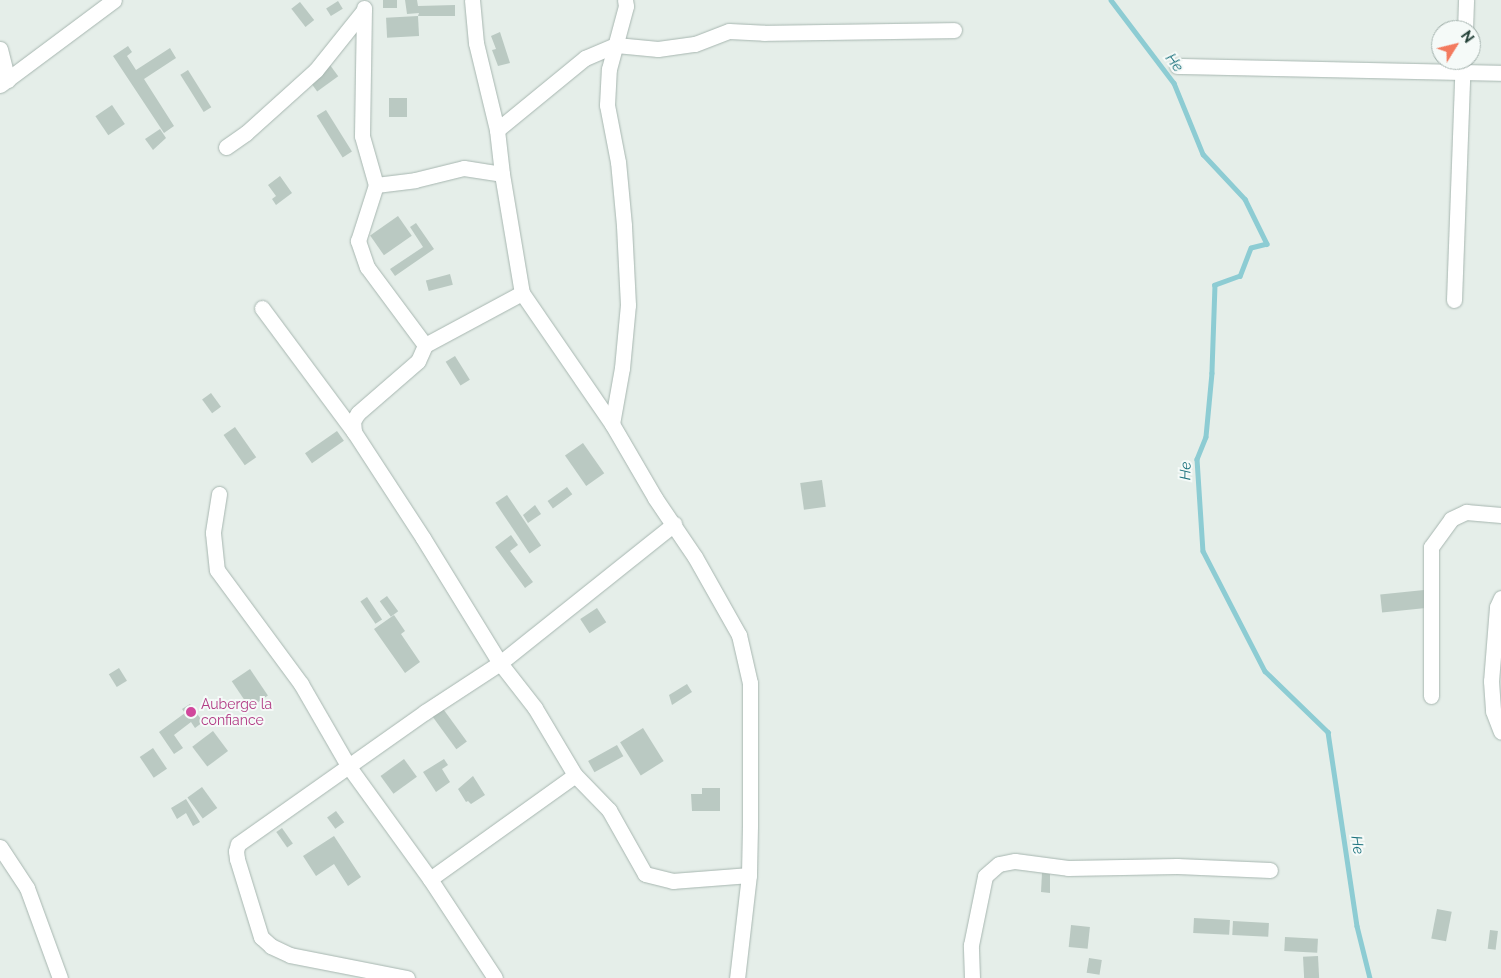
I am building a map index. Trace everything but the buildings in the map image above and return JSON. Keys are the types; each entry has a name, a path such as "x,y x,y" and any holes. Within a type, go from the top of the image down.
{"street":[{"path":"0,49 4,82 114,0"},
{"path":"472,0 476,43 497,130 502,174 522,293 612,424 739,634 750,683 749,875 737,978"},
{"path":"612,424 622,368 628,305 624,225 618,162 607,104 609,69 626,6 625,0"},
{"path":"1465,20 1466,0"},
{"path":"226,147 246,133 316,70 364,5"},
{"path":"364,5 362,136 368,165 376,185 358,241 367,267 425,345"},
{"path":"497,130 585,58 616,45 658,49 695,44 729,31 764,33 954,30"},
{"path":"1177,66 1431,66"},
{"path":"1454,300 1463,70"},
{"path":"1481,70 1501,74"},
{"path":"376,185 415,180 464,168 502,174"},
{"path":"354,432 353,421 358,413 418,362 425,345 522,293"},
{"path":"262,308 354,432 423,538 500,663 535,708 576,775 609,810 645,874 673,881 749,875"},
{"path":"219,494 213,532 217,570 301,684 349,767 430,880 496,978"},
{"path":"1430,696 1431,547 1451,519 1466,512 1501,515"},
{"path":"407,978 290,955 271,946 261,937 237,859 236,851 238,844 425,712 500,663 674,524"},
{"path":"1501,598 1498,607 1490,681 1493,711 1501,732"},
{"path":"430,880 576,775"},
{"path":"0,847 27,888 60,978"},
{"path":"972,978 971,945 985,876 999,864 1015,861 1068,868 1177,866 1270,870"}],"waterway":[{"name":"He","path":"1111,0 1174,83 1203,154 1245,199 1267,244 1251,248 1240,276 1215,285 1212,373 1206,437 1197,459 1203,551 1265,671 1328,732 1357,926 1370,978"}],"place":[{"name":"Auberge la confiance","path":"191,712"}]}
